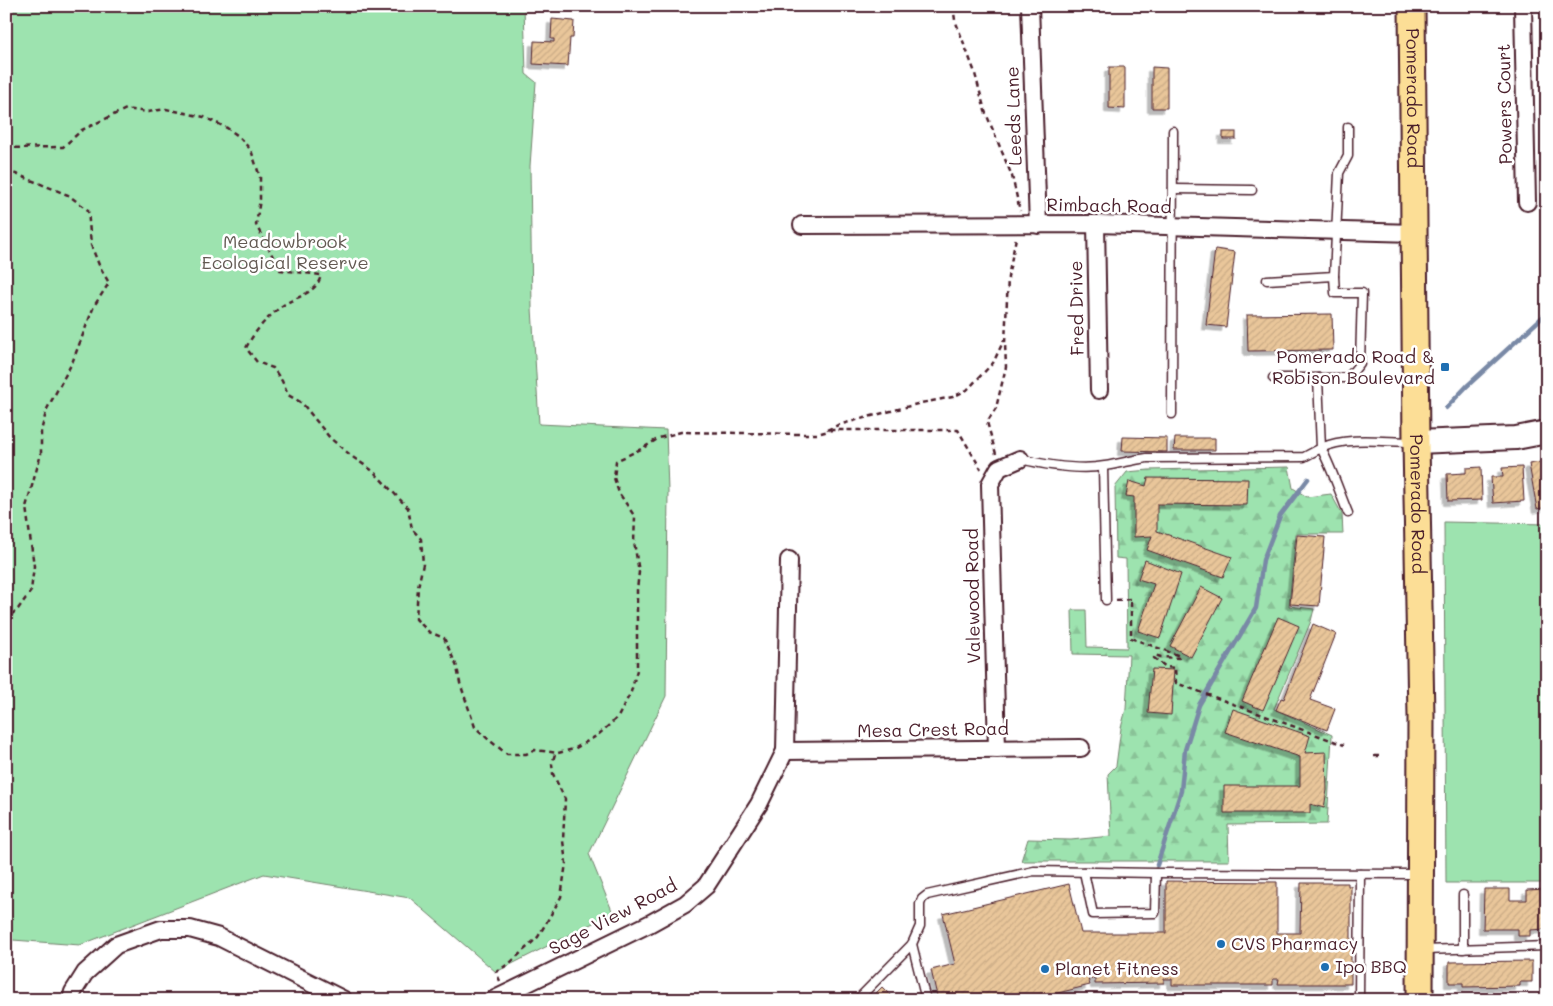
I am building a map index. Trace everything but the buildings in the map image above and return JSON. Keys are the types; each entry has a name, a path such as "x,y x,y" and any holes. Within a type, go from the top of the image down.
{"main road":[{"name":"Pomerado Road","path":"1412,6 1420,716 1420,1000"}],"street":[{"name":"Leeds Lane","path":"1030,6 1038,225"},
{"name":"Powers Court","path":"1523,6 1527,202"},
{"name":"Rimbach Road","path":"802,225 1096,224 1414,233"},
{"name":"Fred Drive","path":"1096,224 1099,390"},
{"path":"1416,442 1516,438 1547,432"},
{"path":"990,484 999,468 1020,459"},
{"name":"Valewood Road","path":"990,484 997,749"},
{"name":"Sage View Road","path":"499,997 649,924 685,904 706,886 759,804 785,751 789,560"},
{"name":"Mesa Crest Road","path":"785,751 1081,748"},
{"path":"71,1000 73,992 84,973 116,945 161,929 190,929 218,937 344,1000"}],"lane":[{"path":"1273,378 1348,378 1360,364 1362,293 1335,293 1334,276 1339,173 1348,156 1348,127"},
{"path":"1172,414 1173,131"},
{"path":"1173,189 1252,190"},
{"path":"1267,280 1334,276"},
{"path":"1318,378 1321,448 1348,513"},
{"path":"1020,459 1043,465 1104,466 1147,458 1304,457 1333,442 1416,442"},
{"path":"1104,466 1106,600"},
{"path":"857,1000 912,944 920,926 920,904 927,895 1034,871 1420,874"},
{"path":"1084,872 1093,914 1155,912 1156,873"},
{"path":"1359,1000 1360,874"},
{"path":"1463,895 1463,949"},
{"path":"912,944 926,1000"},
{"path":"1420,950 1547,946"}],"path":[{"path":"6,148 63,147 82,130 126,109 148,112 166,109 204,117 227,128 237,135 251,150 260,177 260,198 256,225 280,270 321,275 319,282 305,295 285,304 260,325 246,348 257,362 273,368 282,381 288,395 302,403 330,438 373,471 408,508 412,529 421,539 424,564 418,587 416,619 429,632 444,638 457,667 460,683 476,727 507,754 526,754 535,750 555,753 574,749 598,735 618,717 631,692 638,670 637,590 639,572 634,542 635,517 618,493 614,478 616,461 659,438 681,432 801,434 832,430 958,430 990,484"},
{"path":"6,170 68,195 88,210 92,245 99,265 109,283 94,306 72,363 46,410 41,430 41,454 26,507 34,566 31,591 18,609 6,619"},
{"path":"820,433 838,425 920,403 953,397 967,390 993,363 1005,338"},
{"path":"1106,600 1131,599 1131,638 1180,656 1179,658 1174,658 1155,655 1154,658 1166,667 1175,668 1176,683 1344,745"},
{"path":"499,997 496,972 510,963 538,937 561,896 566,863 562,842 565,799 553,774 552,764 555,753"},
{"path":"1374,756 1382,756"}],"green space":[{"name":"Meadowbrook Ecological Reserve","path":"6,6 524,6 526,74 536,82 530,166 532,308 539,424 666,430 668,491 666,696 589,854 613,913 496,972 410,898 264,874 80,945 13,940 6,945"},
{"path":"1289,467 1293,488 1307,497 1331,494 1342,514 1343,534 1296,534 1289,606 1314,609 1311,621 1274,709 1332,735 1327,824 1228,825 1229,861 1021,861 1028,839 1071,840 1111,836 1108,774 1116,766 1121,728 1126,709 1129,655 1073,654 1072,610 1086,610 1087,647 1127,648 1126,559 1116,558 1115,487 1127,472"},
{"path":"1444,522 1547,524 1547,883 1446,883"}],"waterway":[{"path":"1446,408 1467,386 1547,313"},
{"path":"1157,865 1181,791 1185,750 1199,705 1256,608 1263,560 1280,516 1308,479"}],"place":[{"name":"Pomerado Road & Robison Boulevard","path":"1445,367"},
{"name":"CVS Pharmacy","path":"1221,944"},
{"name":"Ipo BBQ","path":"1325,967"},
{"name":"Planet Fitness","path":"1045,969"}]}
